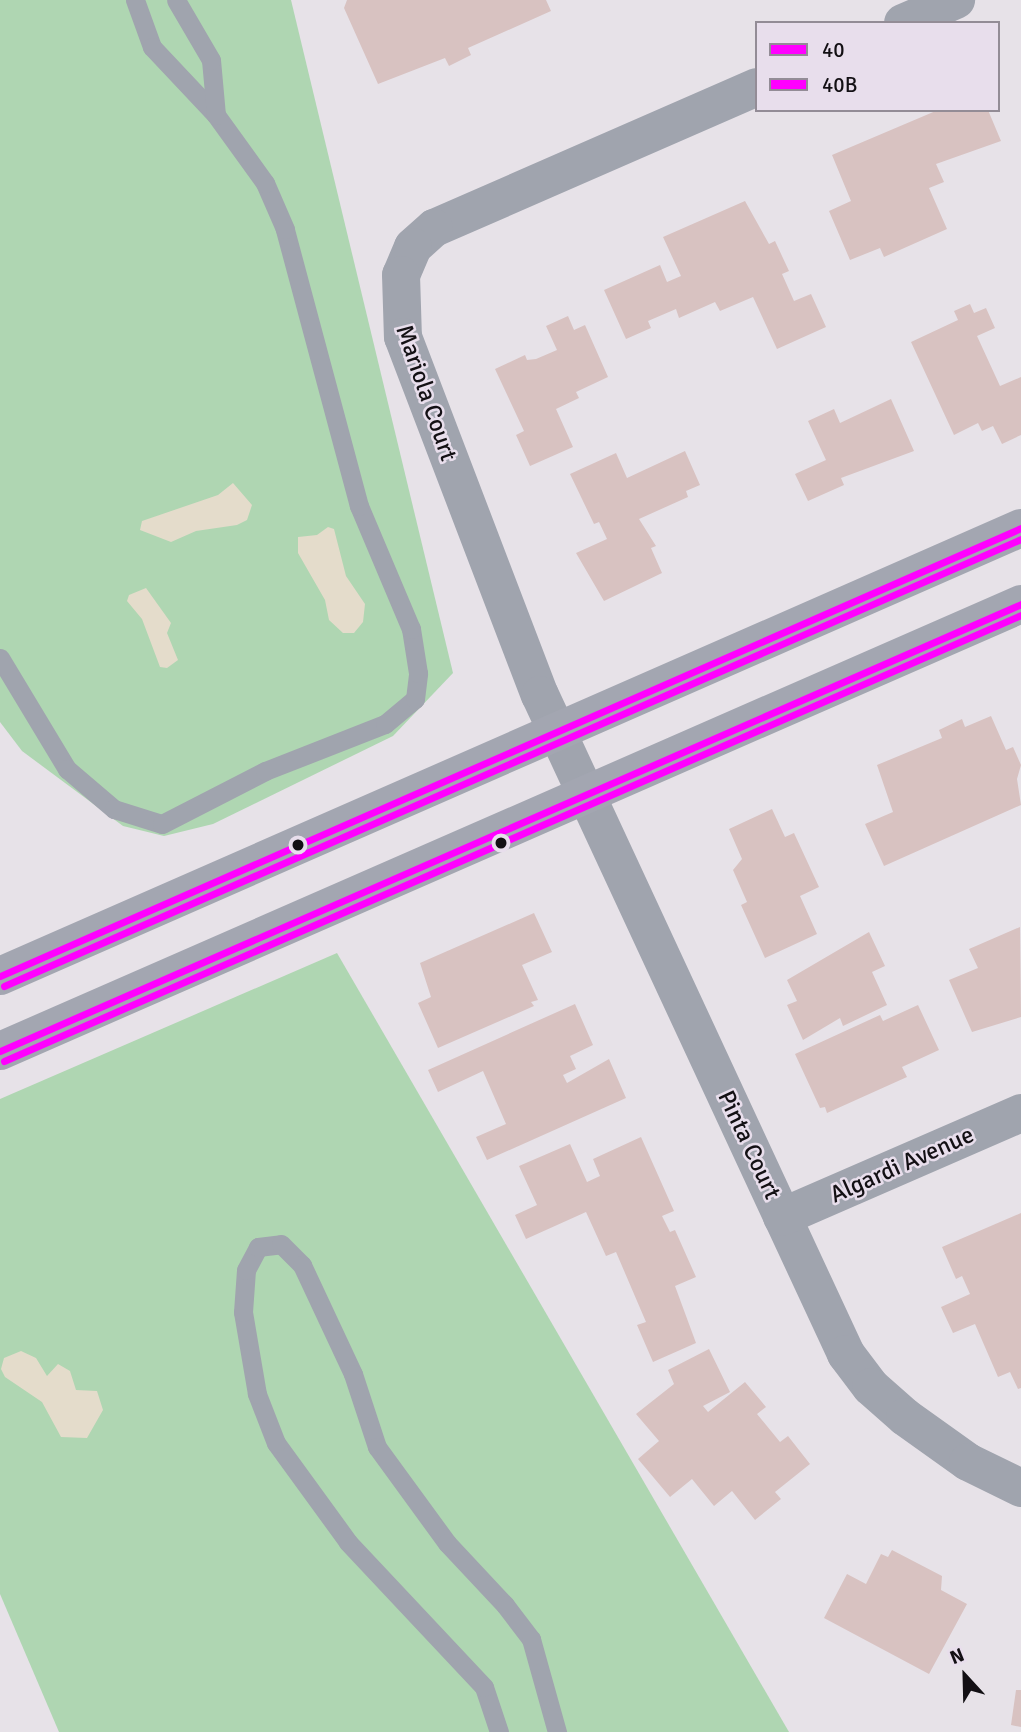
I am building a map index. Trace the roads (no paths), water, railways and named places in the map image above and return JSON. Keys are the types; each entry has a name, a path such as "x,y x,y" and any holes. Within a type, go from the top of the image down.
{"main road":[{"path":"0,976 558,734 1021,528"},
{"path":"0,1051 1021,604"}],"street":[{"path":"909,21 956,0"},
{"name":"Mariola Court","path":"558,734 444,450 403,337 399,294 406,260 421,237 448,221 755,87"},
{"name":"Pinta Court","path":"558,734 846,1354 871,1387 958,1455 1021,1488"},
{"name":"Algardi Avenue","path":"782,1217 1021,1113"}],"lane":[{"path":"0,658 67,769 114,809 162,824 265,771 385,724 415,699 418,673 411,629 359,506 285,229 265,183 216,115 152,47 135,0"},
{"path":"176,0 211,60 216,115"},
{"path":"499,1732 484,1687 348,1542 276,1443 257,1394 243,1312 246,1270 258,1247 281,1244 302,1265 353,1374 377,1447 447,1543 521,1622 531,1640 557,1732"}]}
